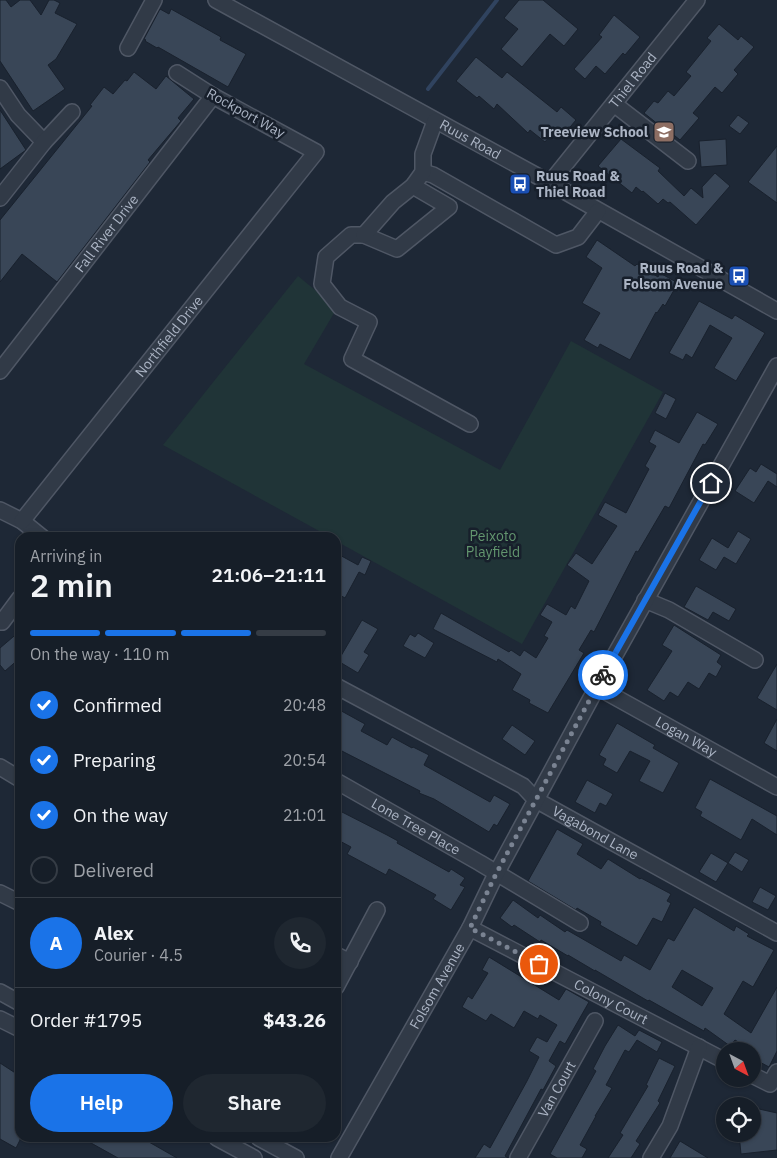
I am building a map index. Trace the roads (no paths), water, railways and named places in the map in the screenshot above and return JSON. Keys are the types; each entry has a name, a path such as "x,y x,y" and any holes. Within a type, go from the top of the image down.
{"street":[{"path":"128,48 154,0"},
{"name":"Ruus Road","path":"216,0 550,183 777,311"},
{"name":"Thiel Road","path":"550,183 697,0"},
{"name":"Rockport Way","path":"177,73 213,96 316,152"},
{"path":"0,88 18,115 44,142"},
{"name":"Fall River Drive","path":"0,372 213,96"},
{"path":"614,104 688,161"},
{"path":"0,198 44,142 72,112"},
{"path":"364,235 393,202 413,186 423,172 423,154 435,121"},
{"name":"Northfield Drive","path":"22,522 316,152"},
{"path":"423,172 433,175 556,244 578,237 598,211"},
{"path":"413,186 449,207 397,249 364,235 351,235 326,258 322,284 340,307 369,322 352,359 470,424"},
{"name":"Folsom Avenue","path":"339,1158 470,928 496,874 597,687 777,366"},
{"path":"0,510 22,522 35,532"},
{"path":"645,600 669,610 755,660"},
{"path":"0,622 2,622 15,605"},
{"name":"Logan Way","path":"597,687 777,787"},
{"name":"Vagabond Lane","path":"341,689 523,786 536,800 777,933"},
{"path":"0,767 15,775"},
{"name":"Lone Tree Place","path":"341,784 480,863 580,923"},
{"path":"0,892 15,901"},
{"path":"341,978 377,910"},
{"name":"Colony Court","path":"470,928 716,1056"},
{"path":"341,957 350,962"},
{"path":"0,992 15,1000"},
{"path":"0,1018 15,1027"},
{"name":"Van Court","path":"518,1158 595,1021"},
{"path":"651,1158 670,1126 699,1048"},
{"path":"761,1076 774,1078"},
{"path":"224,1142 254,1158"},
{"path":"266,1142 296,1158"}],"waterway":[{"path":"428,89 497,0"}],"place":[{"name":"Treeview School","path":"664,132"},
{"name":"Ruus Road & Thiel Road","path":"520,184"},
{"name":"Ruus Road & Folsom Avenue","path":"739,276"}],"park label":[{"name":"Peixoto Playfield","path":"493,544"}]}
